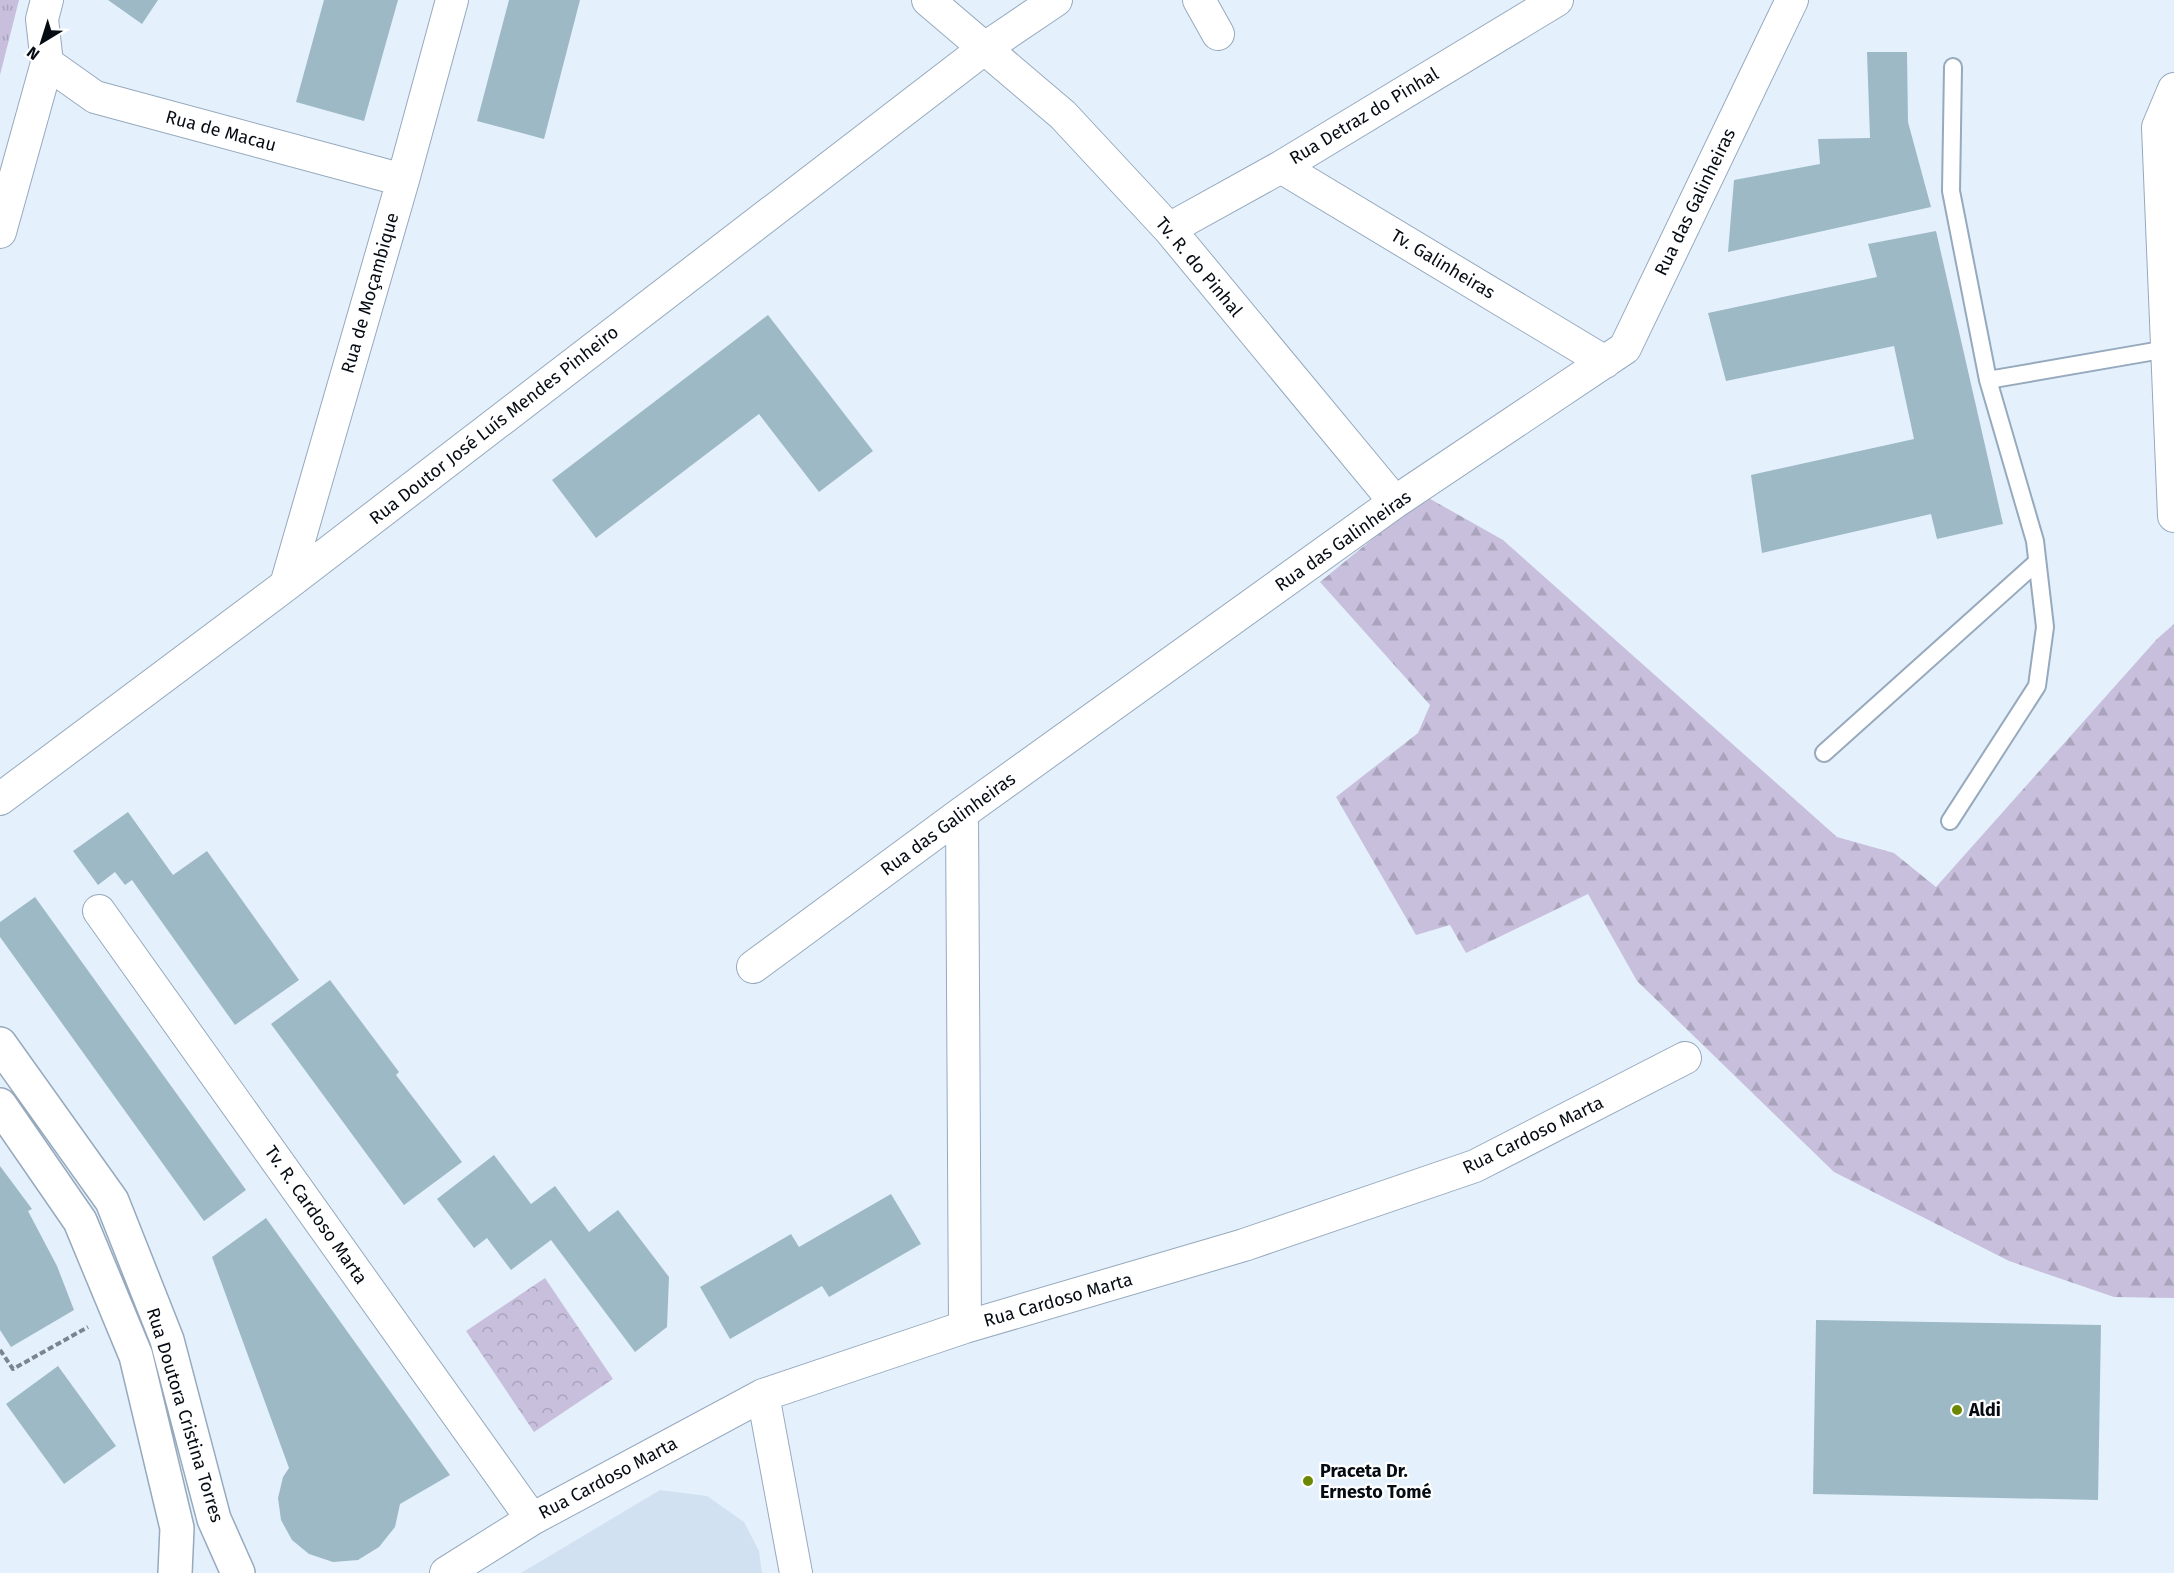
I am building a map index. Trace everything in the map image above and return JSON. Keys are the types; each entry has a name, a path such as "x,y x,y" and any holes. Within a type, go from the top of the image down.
{"main road":[{"name":"Rua Doutora Cristina Torres","path":"0,1044 112,1201 167,1340 214,1519 238,1573"},
{"name":"Rua Doutora Cristina Torres","path":"0,1105 80,1221 136,1356 177,1528 175,1573"}],"street":[{"path":"0,232 47,63 42,19 47,0"},
{"name":"Rua de Moçambique","path":"286,585 403,180 452,0"},
{"name":"Tv. R. do Pinhal","path":"928,0 1063,115 1169,229 1395,502"},
{"name":"Rua Doutor José Luís Mendes Pinheiro","path":"0,799 286,585 985,48 1056,0"},
{"path":"1199,0 1218,34"},
{"name":"Rua Detraz do Pinhal","path":"1169,229 1281,166 1557,0"},
{"name":"Rua das Galinheiras","path":"753,967 962,813 1395,502 1625,348 1792,0"},
{"name":"Rua de Macau","path":"47,63 95,97 403,180"},
{"path":"2174,89 2158,127 2174,516"},
{"name":"Tv. Galinheiras","path":"1281,166 1605,362"},
{"path":"962,813 965,1327"},
{"name":"Tv. R. Cardoso Marta","path":"99,911 532,1520"},
{"name":"Rua Cardoso Marta","path":"446,1573 532,1520 763,1395 965,1327 1244,1245 1475,1166 1685,1058"},
{"path":"763,1395 796,1573"}],"lane":[{"path":"1950,821 2037,686 2045,627 2035,541 1988,380 1952,191 1953,67"},
{"path":"1988,380 2167,349"},
{"path":"1824,753 2037,562"}],"path":[{"path":"0,1350 12,1369 117,1310"}],"shaded area":[{"path":"660,1490 707,1496 744,1522 759,1551 762,1573 521,1573"}],"green space":[{"path":"0,0 19,0 0,75"},
{"path":"1425,496 1503,540 1837,837 1894,853 1936,887 2157,639 2174,624 2174,1298 2114,1297 2009,1261 1834,1172 1637,981 1588,894 1466,953 1450,925 1416,935 1336,797 1418,733 1430,705 1320,582"},
{"path":"545,1278 613,1379 534,1432 466,1331"}],"building":[{"path":"108,0 158,0 142,24"},
{"path":"324,0 398,0 364,121 296,102"},
{"path":"509,0 580,0 544,139 477,121"},
{"path":"1867,52 1907,52 1908,122 1931,207 1728,252 1734,180 1820,164 1818,139 1870,138"},
{"path":"1936,231 2003,524 1937,539 1931,514 1762,553 1751,475 1914,439 1894,346 1726,381 1708,313 1877,277 1868,244"},
{"path":"768,315 873,451 819,492 759,414 596,538 552,480"},
{"path":"128,812 173,875 207,851 299,980 235,1025 132,880 125,885 115,872 98,885 73,851"},
{"path":"35,897 246,1190 204,1221 0,937 0,922"},
{"path":"330,980 399,1072 396,1075 462,1162 404,1205 271,1024"},
{"path":"494,1155 531,1204 555,1186 589,1232 618,1210 669,1277 667,1327 635,1352 551,1240 511,1270 487,1238 474,1248 437,1199"},
{"path":"0,1166 32,1209 28,1211 57,1266 74,1310 11,1347 0,1330"},
{"path":"891,1194 921,1244 829,1297 822,1286 730,1339 700,1287 791,1234 799,1247"},
{"path":"266,1218 450,1475 400,1504 395,1527 379,1547 358,1560 333,1562 309,1554 292,1540 281,1520 278,1498 283,1477 289,1468 212,1257"},
{"name":"Aldi","path":"1816,1320 2101,1325 2098,1500 1813,1494"},
{"path":"58,1366 116,1446 64,1484 6,1404"}],"place":[{"name":"Aldi","path":"1957,1410"},
{"name":"Praceta Dr. Ernesto Tomé","path":"1308,1481"}]}
